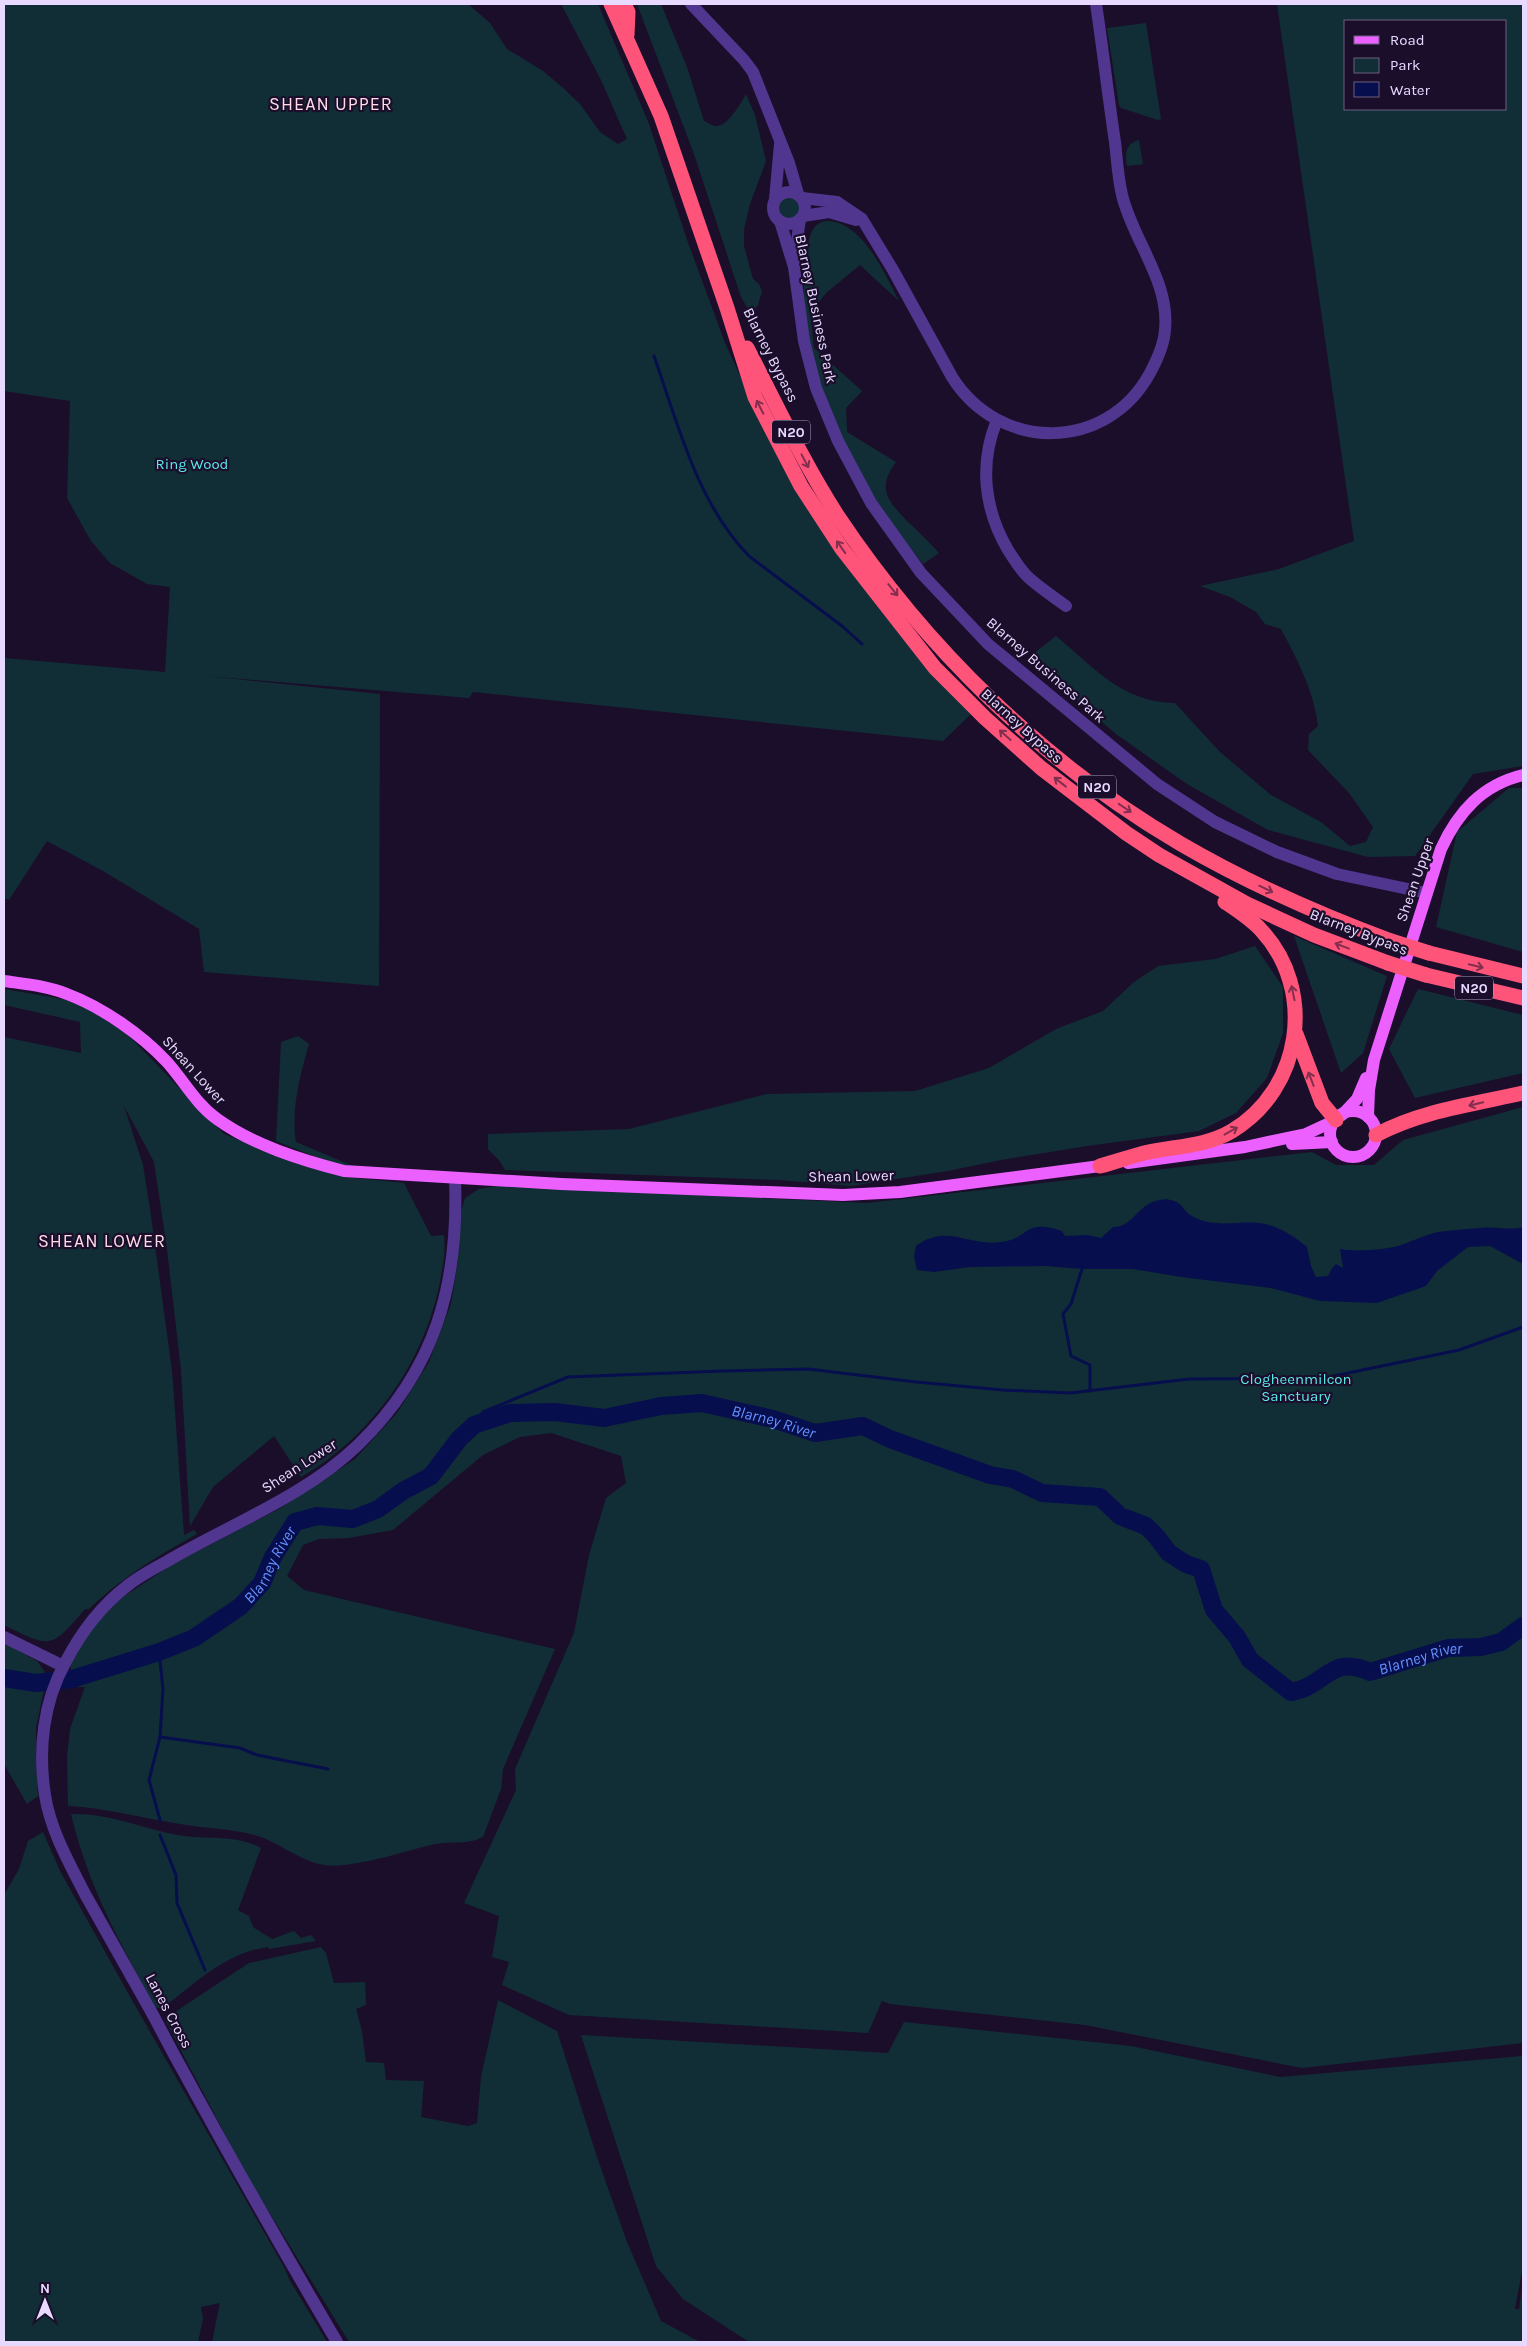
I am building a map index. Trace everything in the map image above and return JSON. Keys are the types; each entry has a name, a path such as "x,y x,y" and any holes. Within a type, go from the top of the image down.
{"highway":[{"name":"Blarney Bypass","path":"611,4 661,116 728,308 755,398 801,486 854,565 941,674 985,718 1041,768 1126,834 1159,855 1246,904 1314,935 1388,963 1426,975 1523,998"},
{"path":"624,4 628,12 627,38"},
{"name":"Blarney Bypass","path":"728,308 816,481 857,544 948,656 999,707 1050,752 1108,796 1180,843 1239,876 1300,905 1391,941 1428,953 1523,976"},
{"path":"1100,1166 1145,1153 1188,1147 1210,1141 1243,1123 1266,1102 1281,1081 1292,1053 1296,1033 1294,989 1273,944 1261,929 1240,912 1126,834"},
{"path":"1296,1033 1322,1104 1337,1119"},
{"path":"1376,1135 1397,1124 1523,1092"}],"main road":[{"name":"Shean Upper","path":"1337,1119 1357,1099 1374,1060 1441,849 1452,826 1464,809 1490,788 1523,775"},
{"name":"Shean Lower","path":"4,981 66,993 129,1029 160,1054 210,1114 232,1129 313,1163 344,1170 455,1179 803,1194 872,1194 1245,1147 1332,1142"},
{"name":"Shean Upper","path":"1368,1117 1369,1090 1374,1060"},
{"path":"1354,1112 1368,1117 1372,1122 1376,1135 1371,1148 1360,1156 1354,1157 1342,1154 1332,1142 1330,1131 1337,1119 1354,1112"},
{"name":"Shean Lower","path":"1245,1147 1306,1134 1337,1119"}],"street":[{"path":"691,4 744,60 763,94 780,144 789,163 800,196 805,204 794,267"},
{"path":"775,199 785,192 837,202 853,212 864,223 893,270 961,391 978,408 997,420 1024,432 1038,434 1064,432 1094,426 1121,409 1143,386 1158,360 1165,330 1162,289 1122,194 1096,4"},
{"path":"780,144 775,199 772,208 780,221 791,224 802,218 829,212 864,223"},
{"name":"Blarney Business Park","path":"780,221 794,267 804,341 816,388 855,476 871,504 921,573 988,644 1156,784 1215,822 1277,852 1337,874 1428,893"},
{"path":"997,420 987,448 986,490 991,514 1002,539 1028,578 1066,606"},
{"name":"Shean Lower","path":"61,1671 72,1649 106,1605 129,1584 282,1498 329,1469 356,1447 400,1397 425,1355 443,1307 452,1263 455,1179"},
{"path":"4,1637 43,1657 61,1671"},
{"path":"43,1657 65,1655 72,1649"},
{"name":"Lanes Cross","path":"61,1671 50,1697 44,1728 41,1763 45,1798 68,1862 337,2342"}],"green space":[{"name":"Ring Wood","path":"4,4 468,4 490,23 507,49 543,71 562,87 580,104 600,132 618,144 627,139 601,80 561,4 598,4 649,124 686,237 725,343 763,426 837,554 935,677 971,714 943,741 473,692 469,698 206,676 380,694 379,986 204,972 199,929 103,871 47,841 9,900 4,898 4,658 165,672 170,587 147,584 110,563 91,541 67,498 70,401 4,391"},
{"path":"637,4 661,4 687,67 704,121 720,126 729,119 746,94 755,115 766,161 750,204 744,229 744,246 753,279 759,284 762,291 758,305 751,314 741,297 694,154"},
{"path":"1277,4 1523,4 1523,766 1473,774 1415,856 1368,857 1268,830 1187,784 1116,734 1028,658 1056,636 1097,671 1124,690 1139,697 1175,703 1220,752 1271,795 1321,822 1350,846 1366,842 1373,827 1349,793 1308,750 1309,734 1318,726 1316,713 1304,676 1281,629 1265,624 1256,612 1230,597 1200,586 1279,569 1354,541"},
{"path":"1146,23 1161,119 1158,120 1121,108 1119,105 1107,28"},
{"path":"1139,140 1143,164 1127,166 1127,150 1131,144"},
{"path":"788,196 796,200 800,208 796,216 788,220 780,216 776,208 780,200"},
{"path":"825,221 838,223 850,229 861,239 871,250 899,301 860,265 827,292 810,312 814,348 862,391 846,408 847,432 896,462 887,480 887,494 890,501 939,553 923,564 902,538 864,481 833,419 821,387 812,354 806,320 804,260 808,259 812,231 819,223"},
{"path":"1509,788 1523,788 1523,952 1436,927 1457,832"},
{"path":"1294,936 1387,976 1363,1053 1341,1073"},
{"path":"1255,946 1283,987 1283,1033 1267,1078 1236,1113 1199,1131 1087,1146 851,1186 779,1180 505,1170 499,1160 488,1149 488,1134 629,1129 767,1094 915,1091 989,1068 1056,1029 1103,1011 1134,982 1158,966 1215,959"},
{"path":"4,989 68,1000 87,1008 127,1034 224,1134 252,1145 355,1178 404,1183 431,1236 444,1235 442,1270 438,1291 419,1347 389,1398 370,1421 326,1461 301,1477 274,1436 213,1487 190,1526 181,1370 167,1249 154,1162 124,1106 143,1165 150,1209 172,1371 184,1535 194,1530 197,1534 127,1577 89,1609 85,1609 64,1632 49,1641 32,1638 4,1625 4,1037 81,1053 80,1022 4,1005"},
{"path":"1418,989 1523,1015 1523,1073 1415,1098 1389,1049"},
{"path":"298,1036 309,1044 296,1105 296,1142 355,1167 336,1165 276,1141 281,1042"},
{"name":"Clogheenmilcon Sanctuary","path":"1523,1107 1523,2043 1302,2068 1085,2025 890,2004 882,2001 868,2033 569,2015 502,1985 509,1962 492,1957 499,1916 464,1903 516,1790 515,1769 574,1633 589,1555 606,1498 626,1483 621,1456 551,1433 520,1437 483,1455 393,1530 349,1538 319,1539 303,1545 287,1576 304,1590 555,1649 503,1769 501,1789 483,1837 465,1842 435,1844 364,1862 336,1866 307,1860 266,1839 248,1833 190,1826 96,1809 68,1806 67,1756 70,1729 85,1687 74,1687 70,1664 91,1629 117,1601 173,1564 279,1509 355,1459 397,1413 429,1362 451,1304 458,1261 459,1218 465,1198 479,1189 497,1186 867,1203 1312,1152 1336,1165 1374,1165 1403,1140"},
{"path":"4,1643 37,1661 47,1675 36,1728 38,1796 27,1804 4,1764"},
{"path":"71,1814 110,1818 184,1836 240,1840 261,1848 238,1910 249,1916 253,1927 272,1939 294,1931 301,1938 311,1935 316,1941 269,1949 268,1947 239,1955 213,1969 165,2006 155,2007 106,1914 86,1866"},
{"path":"43,1832 60,1871 289,2279 327,2342 212,2342 220,2303 201,2307 203,2319 198,2342 4,2342 4,1895 19,1869 28,1841"},
{"path":"321,1947 326,1953 334,1983 365,1982 366,2005 356,2009 362,2031 366,2062 384,2063 386,2080 424,2081 421,2117 468,2126 477,2123 481,2077 498,2000 557,2031 597,2157 627,2242 661,2321 700,2342 349,2342 247,2176 166,2022 167,2018 249,1963"},
{"path":"904,2022 1131,2046 1280,2077 1523,2056 1523,2265 1515,2309 1519,2309 1523,2281 1523,2342 749,2342 683,2299 656,2266 581,2035 888,2053"}],"water":[{"path":"1166,1199 1177,1202 1190,1215 1202,1220 1218,1223 1259,1223 1285,1232 1307,1247 1311,1266 1316,1277 1328,1276 1336,1264 1343,1268 1340,1249 1384,1249 1438,1232 1454,1230 1512,1229 1523,1227 1523,1264 1490,1246 1468,1247 1437,1271 1426,1286 1377,1303 1320,1301 1271,1288 1133,1269 1082,1269 1045,1266 970,1267 934,1272 917,1270 914,1256 916,1246 927,1239 948,1236 978,1242 1001,1242 1017,1237 1033,1228 1040,1227 1062,1231 1065,1236 1087,1235 1101,1238 1113,1227 1123,1225 1149,1204"}],"waterway":[{"path":"654,356 691,462 702,487 731,535 749,556 842,626 862,644"},
{"path":"1082,1269 1071,1304 1063,1314 1071,1356 1090,1365 1090,1391"},
{"path":"474,1425 483,1412 568,1377 808,1369 1003,1390 1070,1393 1189,1379 1324,1378 1459,1350 1523,1327"},
{"name":"Blarney River","path":"4,1678 36,1683 72,1679 159,1652 194,1638 241,1606 262,1583 273,1557 295,1522 317,1516 353,1519 378,1509 403,1491 431,1476 459,1439 474,1425 510,1413 555,1412 604,1418 661,1406 702,1403 773,1419 815,1433 863,1426 890,1439 990,1475 1013,1479 1042,1493 1100,1497 1120,1516 1146,1526 1169,1553 1186,1564 1201,1569 1214,1610 1237,1637 1250,1660 1291,1692 1313,1684 1336,1669 1356,1667 1370,1672 1448,1648 1481,1647 1501,1642 1523,1626"},
{"path":"159,1652 163,1689 160,1737 149,1780 160,1820"},
{"path":"160,1737 240,1748 257,1755 328,1769"},
{"path":"160,1835 176,1875 177,1903 205,1970"}],"district":[{"name":"SHEAN UPPER","path":"331,104"},
{"name":"SHEAN LOWER","path":"102,1241"}]}
